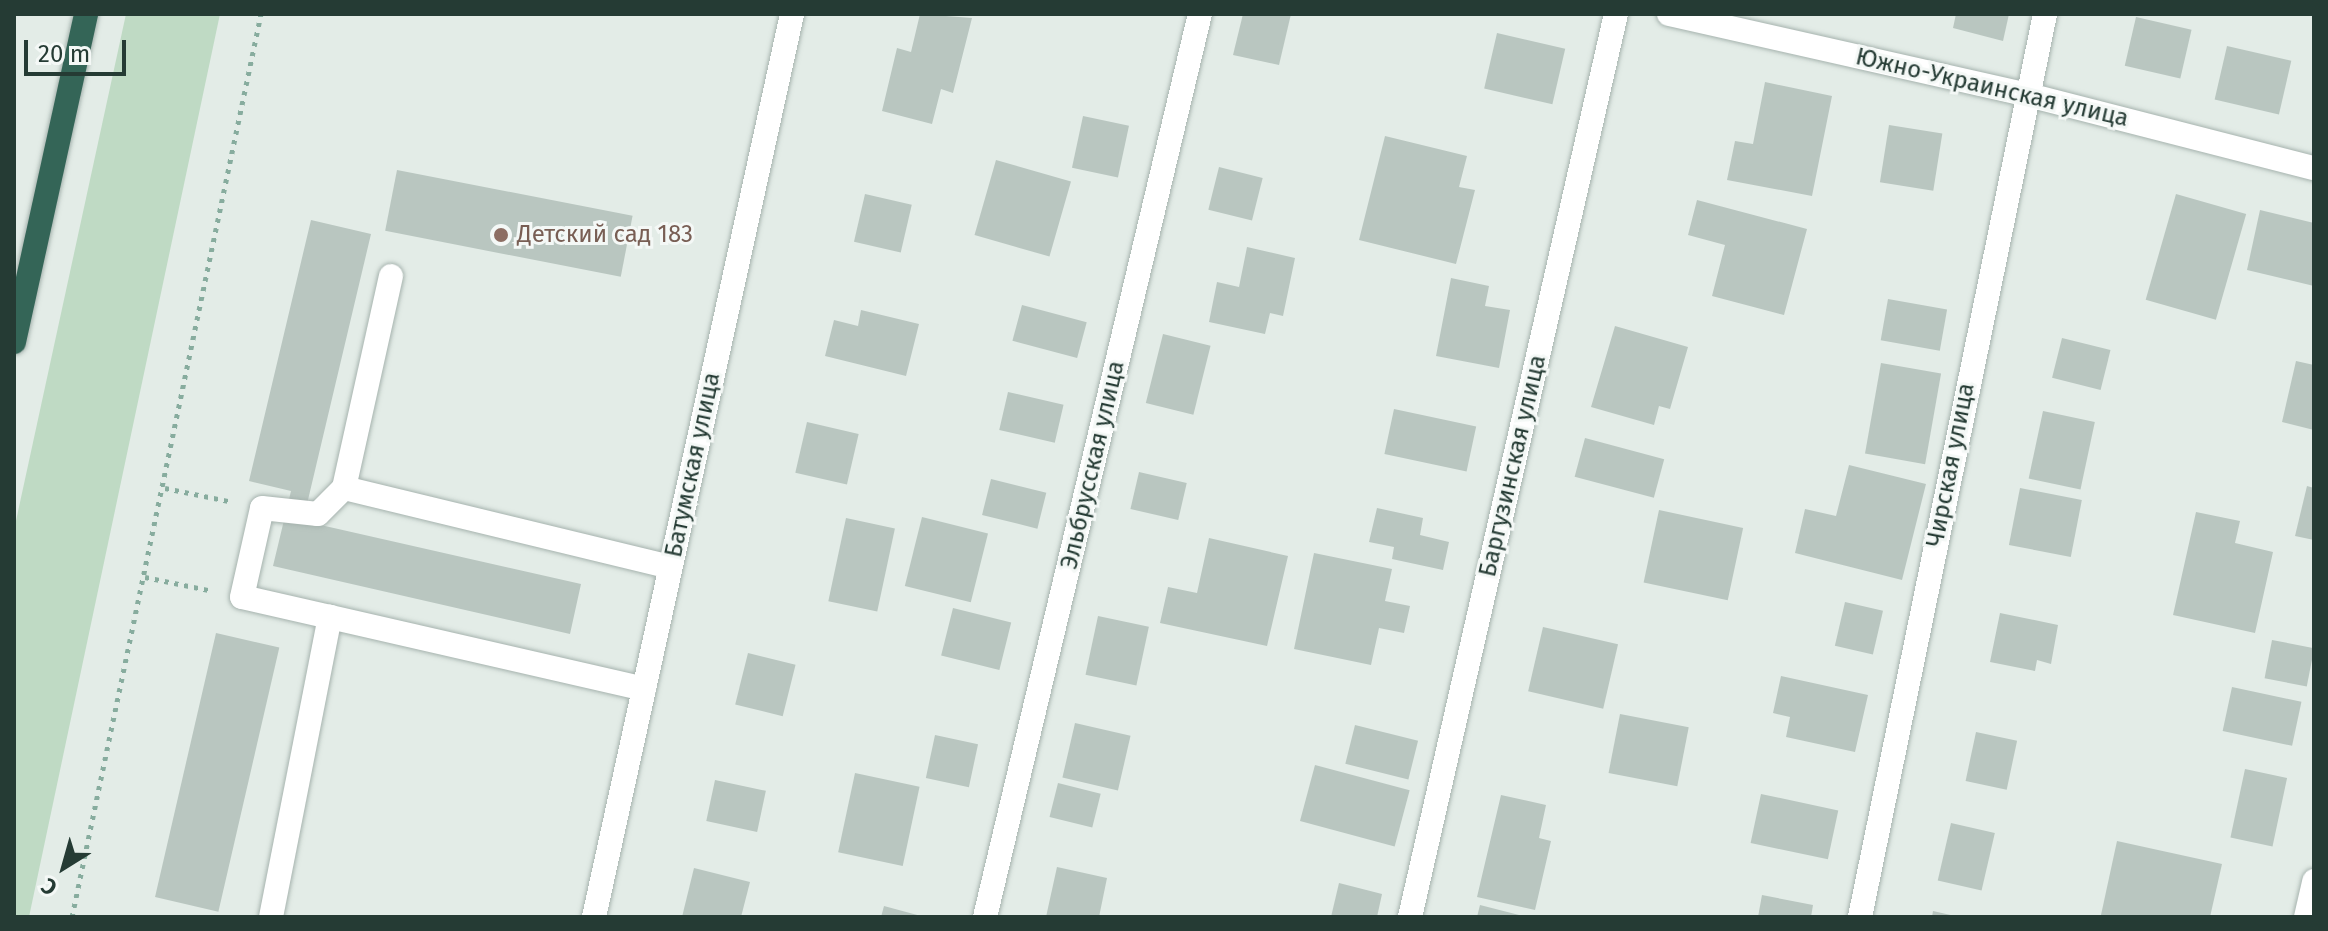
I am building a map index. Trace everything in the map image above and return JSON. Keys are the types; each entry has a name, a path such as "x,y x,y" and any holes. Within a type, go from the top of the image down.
{"highway":[{"path":"14,342 86,14"}],"street":[{"name":"Батумская улица","path":"594,917 792,14"},
{"name":"Эльбрусская улица","path":"985,917 1200,14"},
{"name":"Баргузинская улица","path":"1410,917 1616,14"},
{"name":"Южно-Украинская улица","path":"1669,14 2025,94 2314,168"},
{"name":"Чирская улица","path":"1860,917 2025,94 2045,14"},
{"path":"391,276 344,488 318,514 262,508 242,597 644,689"},
{"path":"344,488 670,567"},
{"path":"271,917 330,617"},
{"path":"2306,917 2314,881"}],"path":[{"path":"72,917 165,488 261,14"},
{"path":"165,488 262,508"},
{"path":"145,577 242,597"}],"green space":[{"path":"126,14 220,14 29,917 14,917 14,530"}],"building":[{"path":"920,14 972,18 953,93 941,89 932,124 882,111 897,48 911,52"},
{"path":"1243,14 1291,14 1279,65 1233,55"},
{"path":"1956,14 2009,14 2003,41 1953,28"},
{"path":"2136,17 2192,30 2180,79 2125,66"},
{"path":"1497,33 1565,49 1552,104 1484,89"},
{"path":"2227,46 2291,61 2279,114 2215,100"},
{"path":"1765,82 1832,96 1812,196 1727,180 1735,141 1753,144"},
{"path":"1083,116 1129,126 1118,178 1072,168"},
{"path":"1889,125 1942,133 1933,191 1880,182"},
{"path":"1385,136 1467,156 1459,187 1475,190 1456,264 1359,240"},
{"path":"996,160 1071,181 1049,256 975,235"},
{"path":"1219,167 1263,178 1252,221 1208,210"},
{"path":"397,170 633,216 621,277 385,231"},
{"path":"865,194 912,205 901,253 854,242"},
{"path":"2176,194 2246,214 2216,320 2146,300"},
{"path":"1697,200 1807,229 1784,315 1712,296 1725,245 1688,235"},
{"path":"2260,210 2314,223 2314,286 2247,270"},
{"path":"311,220 371,234 303,521 581,584 570,634 273,566 291,491 249,481"},
{"path":"1247,247 1295,258 1283,316 1270,313 1265,334 1209,322 1217,282 1239,287"},
{"path":"1451,278 1489,286 1485,306 1510,310 1499,368 1436,356"},
{"path":"1888,299 1947,309 1940,351 1881,340"},
{"path":"1022,305 1087,322 1077,358 1012,341"},
{"path":"861,310 919,324 906,376 825,356 834,320 858,326"},
{"path":"1615,326 1688,347 1670,409 1659,406 1654,425 1591,407"},
{"path":"1163,334 1211,346 1193,415 1146,403"},
{"path":"2062,338 2111,350 2101,390 2052,378"},
{"path":"2296,361 2314,365 2314,430 2282,422"},
{"path":"1881,363 1941,374 1925,464 1865,454"},
{"path":"1008,392 1064,405 1055,443 999,430"},
{"path":"1394,409 1476,426 1467,471 1384,454"},
{"path":"2043,411 2095,422 2080,490 2029,478"},
{"path":"807,422 859,434 847,485 795,473"},
{"path":"1585,438 1664,459 1654,498 1575,477"},
{"path":"1849,465 1926,484 1902,580 1795,553 1805,509 1836,516"},
{"path":"1139,472 1187,483 1178,520 1130,509"},
{"path":"991,479 1046,493 1037,529 982,515"},
{"path":"2307,486 2314,488 2314,540 2295,536"},
{"path":"2020,488 2082,500 2071,557 2009,545"},
{"path":"1377,508 1423,518 1420,535 1449,542 1443,570 1392,559 1394,547 1369,542"},
{"path":"1659,510 1743,528 1728,600 1644,582"},
{"path":"2196,512 2240,521 2235,543 2273,552 2255,633 2173,615"},
{"path":"922,517 988,533 971,602 905,586"},
{"path":"846,518 895,528 877,612 828,601"},
{"path":"1209,538 1288,556 1267,646 1160,623 1168,587 1197,593"},
{"path":"1314,553 1392,569 1385,601 1410,606 1404,633 1379,628 1371,665 1294,649"},
{"path":"1845,602 1883,611 1873,655 1835,646"},
{"path":"953,608 1011,623 999,670 941,656"},
{"path":"2000,613 2058,625 2051,664 2037,660 2035,671 1990,662"},
{"path":"1098,616 1149,627 1136,686 1086,675"},
{"path":"1543,627 1618,644 1603,709 1528,691"},
{"path":"216,633 279,648 218,912 155,897"},
{"path":"2272,640 2314,648 2307,686 2265,678"},
{"path":"748,653 796,665 783,716 735,704"},
{"path":"1781,676 1868,695 1855,752 1786,737 1790,717 1773,713"},
{"path":"2232,687 2301,702 2292,746 2223,731"},
{"path":"1620,714 1689,727 1677,786 1609,773"},
{"path":"1075,723 1131,736 1118,790 1062,778"},
{"path":"1355,725 1418,741 1408,780 1345,764"},
{"path":"1976,732 2017,741 2007,790 1966,781"},
{"path":"935,735 978,744 969,787 926,778"},
{"path":"1315,765 1410,790 1395,846 1300,821"},
{"path":"2245,769 2287,778 2273,846 2230,837"},
{"path":"855,773 920,787 903,866 838,852"},
{"path":"715,780 766,791 757,832 706,821"},
{"path":"1058,783 1101,794 1092,828 1050,817"},
{"path":"1761,794 1838,810 1828,859 1751,843"},
{"path":"1501,795 1546,805 1539,838 1551,841 1535,910 1477,897"},
{"path":"1951,823 1995,833 1982,891 1938,880"},
{"path":"2117,841 2222,864 2210,917 2101,915"},
{"path":"1057,867 1107,878 1099,917 1046,917"},
{"path":"694,868 750,882 741,917 682,917"},
{"path":"1339,883 1382,894 1377,917 1331,917"},
{"path":"1762,895 1813,905 1811,917 1758,917"},
{"path":"1480,905 1523,916 1523,917 1477,917"},
{"path":"884,906 921,916 921,917 881,917"},
{"path":"1933,911 1955,916 1955,917 1932,917"}],"place":[{"name":"Детский сад 183","path":"501,235"}]}
